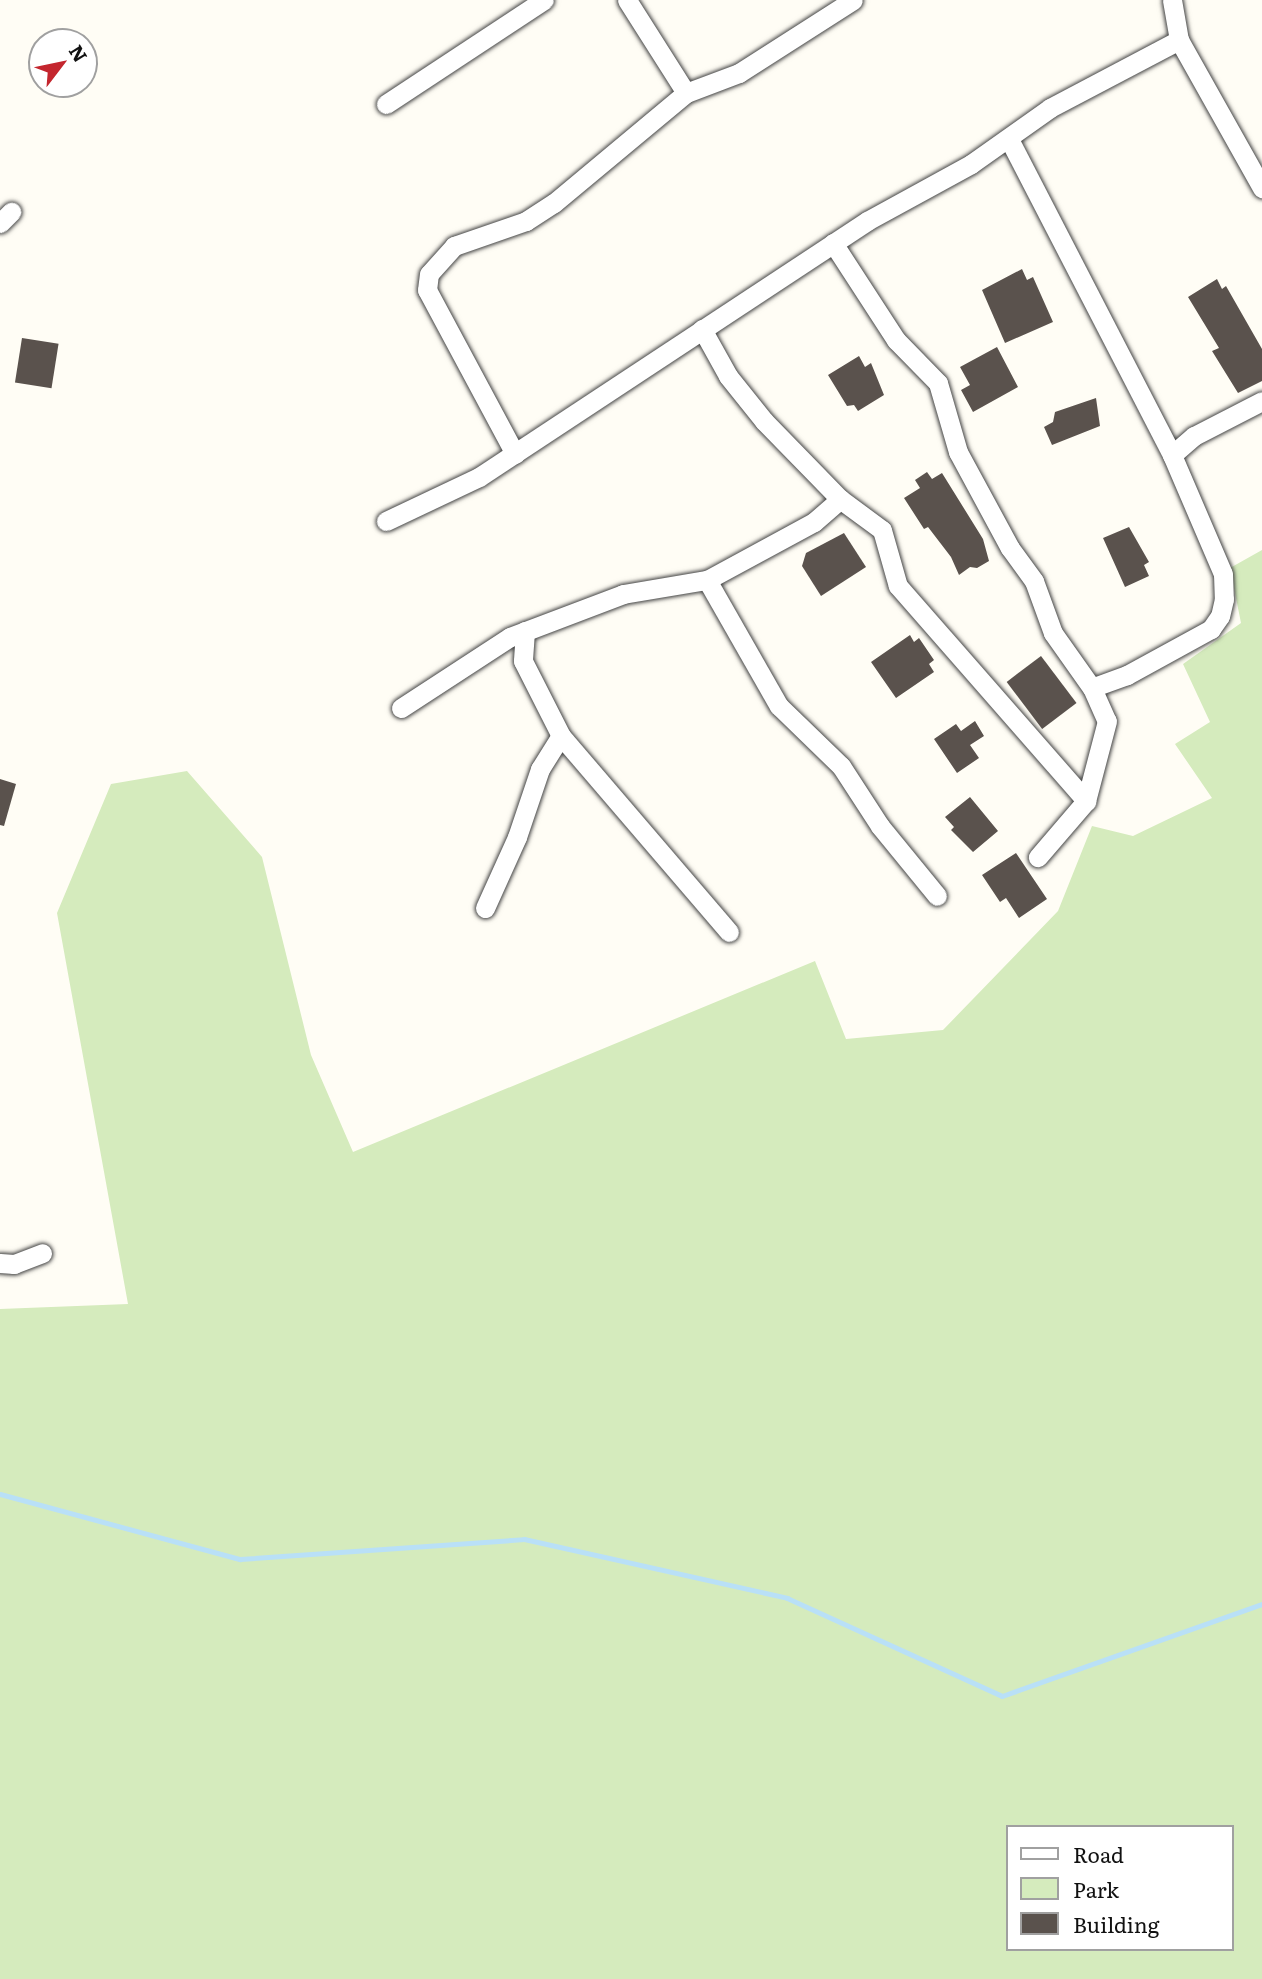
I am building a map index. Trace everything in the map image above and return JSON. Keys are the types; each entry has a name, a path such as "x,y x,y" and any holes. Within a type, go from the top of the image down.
{"street":[{"path":"386,104 544,0"},
{"path":"627,0 687,93"},
{"path":"515,454 427,290 429,274 454,246 526,221 554,203 687,93 739,73 853,0"},
{"path":"1192,0 1175,7 1179,40 1262,188"},
{"path":"386,521 479,477 833,243 1009,139 1050,108 1179,40"},
{"path":"1009,139 1172,456 1223,574 1220,616 1189,643 1092,688"},
{"path":"833,243 896,340 938,383 958,452 1010,548 1034,581 1053,633 1092,688 1108,731 1086,801 1038,857"},
{"path":"702,328 744,397 840,499 882,530 898,586 1086,801"},
{"path":"1172,456 1194,436 1262,401"},
{"path":"401,708 499,642 623,594 707,580 814,522 840,499"},
{"path":"707,580 774,699 851,779 880,826 937,896"},
{"path":"525,631 523,660 561,736 729,932"},
{"path":"485,908 517,837 540,769 561,736"},
{"path":"0,1263 13,1265 41,1254"}],"green space":[{"path":"1262,550 1262,1979 0,1979 0,1309 128,1304 57,913 111,784 187,771 262,857 311,1055 353,1152 815,961 846,1039 943,1030 1058,911 1092,826 1133,836 1212,798 1175,744 1210,722 1183,664 1241,623 1230,568"}],"building":[{"path":"1022,269 1027,280 1033,277 1053,322 1005,343 982,290"},
{"path":"1217,279 1222,289 1226,286 1262,349 1262,381 1238,393 1212,351 1219,348 1188,297"},
{"path":"22,338 59,344 52,388 15,382"},
{"path":"997,347 1018,387 973,412 961,390 970,385 960,367"},
{"path":"859,356 865,367 871,363 884,395 858,411 854,405 847,406 828,375"},
{"path":"1096,398 1100,426 1052,445 1044,427 1053,422 1055,412"},
{"path":"927,472 932,479 942,473 983,539 989,561 977,568 970,567 959,575 951,557 928,527 924,529 904,498 920,488 915,480"},
{"path":"1129,527 1149,562 1144,565 1149,576 1125,587 1103,538"},
{"path":"844,533 866,567 821,596 802,566 806,553"},
{"path":"910,635 914,642 919,638 934,660 929,664 934,672 896,698 871,662"},
{"path":"1041,656 1077,703 1042,729 1007,682"},
{"path":"975,721 984,736 970,745 979,758 957,773 934,739 956,724 961,731"},
{"path":"0,779 16,784 4,826 0,825"},
{"path":"970,797 998,831 973,852 951,830 954,827 945,817"},
{"path":"1016,853 1047,899 1019,918 1006,898 1000,902 982,875"}],"waterway":[{"path":"0,1494 240,1559 524,1539 787,1598 1002,1696 1262,1604"}]}
